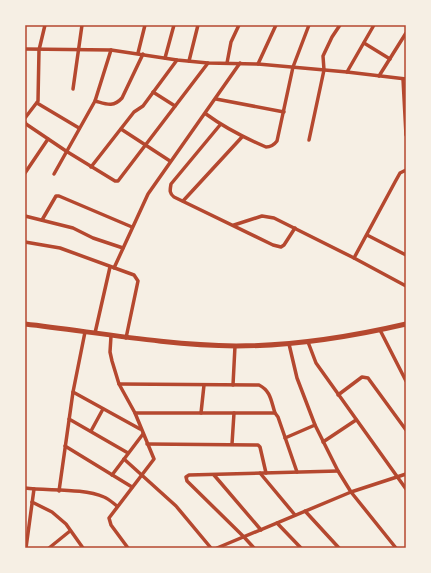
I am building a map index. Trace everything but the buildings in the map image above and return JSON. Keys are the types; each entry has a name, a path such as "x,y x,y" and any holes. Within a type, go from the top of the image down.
{"main road":[{"path":"25,324 126,338 183,344 235,346 308,342 345,337 406,324"}],"street":[{"path":"25,118 37,103 39,92 39,50 45,25"},
{"path":"73,89 82,25"},
{"path":"95,101 110,105 117,103 122,98 140,54 146,25"},
{"path":"165,58 174,25"},
{"path":"189,61 198,25"},
{"path":"227,63 231,42 239,25"},
{"path":"258,64 276,25"},
{"path":"206,114 242,137 266,147 270,147 277,141 293,67 309,25"},
{"path":"309,140 324,70 323,56 340,25"},
{"path":"347,72 374,25"},
{"path":"379,76 406,33"},
{"path":"364,43 390,59"},
{"path":"25,49 111,50 177,60 208,63 258,64 404,79 406,135"},
{"path":"54,174 95,101 111,50"},
{"path":"91,167 134,112 143,106 177,60"},
{"path":"25,124 91,167 115,181 118,181 208,63"},
{"path":"95,333 112,268 148,194 206,114 240,63"},
{"path":"153,92 175,106"},
{"path":"216,99 284,112"},
{"path":"37,103 79,128"},
{"path":"220,124 171,184 170,194 273,245 281,247 284,245 295,228"},
{"path":"121,129 170,162"},
{"path":"183,201 242,137"},
{"path":"25,173 48,139"},
{"path":"354,258 400,173 406,170"},
{"path":"42,220 56,196 59,196 132,228"},
{"path":"25,216 73,228 93,238 123,248"},
{"path":"234,225 262,216 274,218 406,286"},
{"path":"367,234 406,255"},
{"path":"25,242 60,248 134,275 138,281 126,338"},
{"path":"380,330 406,381"},
{"path":"59,491 73,392 85,332"},
{"path":"111,336 110,352 119,384 135,413 142,434 154,459 154,462 132,487 109,518 109,522 128,548"},
{"path":"308,342 316,363 406,489"},
{"path":"289,344 296,378 323,442 338,471 351,492 396,548"},
{"path":"233,385 235,346"},
{"path":"338,394 362,377 368,378 406,430"},
{"path":"119,384 259,385 266,388 270,394 275,413 278,416 298,472"},
{"path":"201,413 204,385"},
{"path":"73,392 140,429"},
{"path":"91,431 102,409"},
{"path":"135,413 275,413"},
{"path":"232,444 234,413"},
{"path":"69,419 128,453"},
{"path":"323,442 356,420"},
{"path":"285,438 315,424"},
{"path":"112,475 142,434"},
{"path":"147,444 259,445 266,473"},
{"path":"65,446 132,487"},
{"path":"124,459 184,515 211,548"},
{"path":"254,548 187,481 186,477 190,475 338,471"},
{"path":"260,473 295,515"},
{"path":"217,548 351,492 406,474"},
{"path":"214,475 261,530"},
{"path":"25,488 95,495 104,497 117,506"},
{"path":"26,548 34,490"},
{"path":"32,502 52,512 66,524 82,548"},
{"path":"305,511 339,548"},
{"path":"277,523 301,548"},
{"path":"49,548 70,531"}]}
